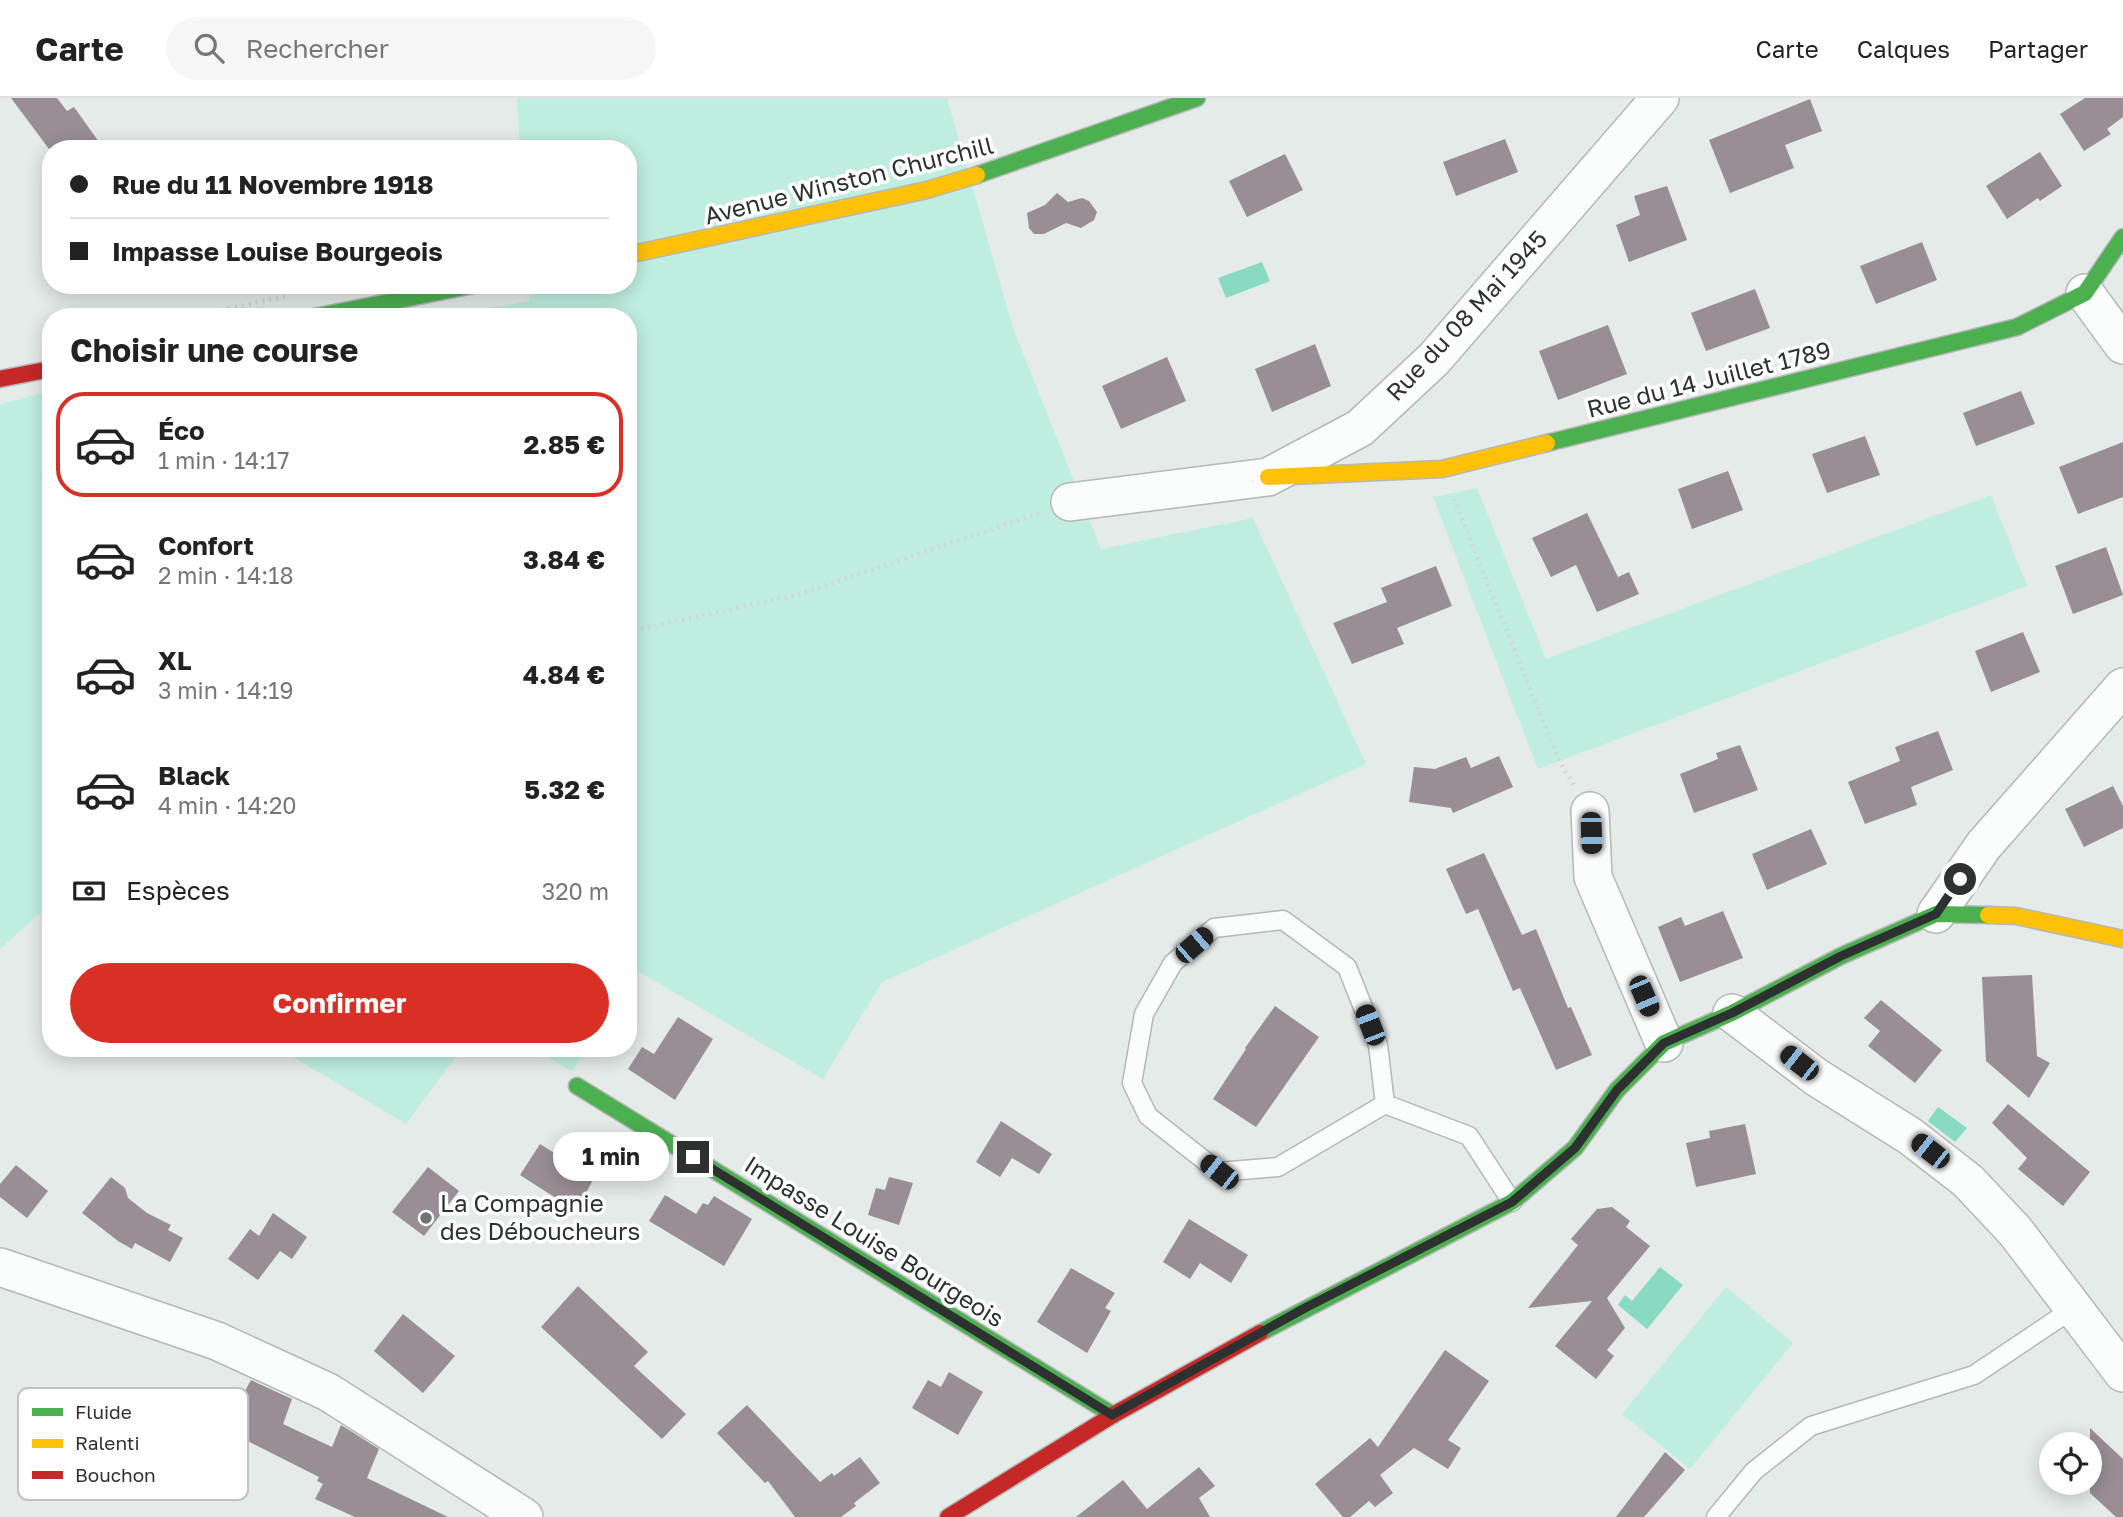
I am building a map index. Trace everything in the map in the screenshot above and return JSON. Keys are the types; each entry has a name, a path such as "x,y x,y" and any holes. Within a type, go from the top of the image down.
{"street":[{"name":"Avenue Winston Churchill","path":"637,253 928,190 1002,168 1196,98"},
{"name":"Rue du 08 Mai 1945","path":"1070,502 1268,477 1360,428 1434,359 1660,98"},
{"name":"Rue du 14 Juillet 1789","path":"1268,477 1442,469 2017,327 2085,293 2123,237"},
{"path":"2085,293 2123,345"},
{"path":"359,308 429,294"},
{"path":"0,379 42,371"},
{"path":"1936,914 1984,845 2123,687"},
{"path":"1590,811 1593,877 1664,1043"},
{"path":"948,1517 1112,1415 1305,1308 1512,1202 1575,1148 1617,1090 1664,1043 1732,1013 1841,956 1936,914 2016,916 2123,939"},
{"path":"1732,1013 1816,1077 1910,1136 1968,1181 2015,1231 2123,1373"},
{"name":"Impasse Louise Bourgeois","path":"577,1086 1112,1415"},
{"path":"0,1267 217,1341 328,1392 524,1517"}],"lane":[{"path":"1283,920 1347,967 1378,1045 1385,1104 1278,1167 1219,1172 1148,1116 1132,1083 1144,1014 1173,962 1214,928 1283,920"},
{"path":"1385,1104 1469,1136 1512,1202"},
{"path":"1716,1517 1754,1471 1811,1426 1974,1375 2074,1308"}],"path":[{"path":"230,308 293,295"},
{"path":"1442,469 1559,761 1590,811"},
{"path":"637,631 797,595 1070,502"}],"shaded area":[{"path":"517,98 947,98 1013,328 1101,549 1253,518 1366,764 882,982 823,1079 639,972 637,975 637,308 489,308 529,301 529,294 637,294 637,140 519,140"},
{"path":"1262,262 1270,281 1226,298 1218,278"},
{"path":"42,393 42,911 0,949 0,404"},
{"path":"1477,488 1546,659 1991,495 2027,586 1538,769 1433,497"},
{"path":"293,1057 455,1057 406,1124"},
{"path":"548,1057 582,1057 572,1071"},
{"path":"1938,1107 1967,1128 1955,1142 1928,1121"},
{"path":"1660,1267 1683,1285 1647,1329 1618,1305 1625,1295 1632,1301"},
{"path":"1726,1287 1793,1343 1690,1469 1622,1414"}],"building":[{"path":"11,98 57,98 67,111 74,107 98,140 42,140"},
{"path":"2085,98 2123,98 2123,117 2107,129 2111,134 2084,151 2060,114"},
{"path":"1810,99 1822,131 1785,145 1794,168 1730,193 1709,140"},
{"path":"1505,139 1518,172 1456,196 1443,162"},
{"path":"2040,152 2062,186 2007,219 1986,186"},
{"path":"1285,154 1303,190 1247,217 1229,181"},
{"path":"1667,186 1687,240 1629,262 1616,225 1640,215 1634,196"},
{"path":"1057,193 1068,202 1082,198 1089,201 1097,212 1094,220 1081,228 1066,223 1044,234 1034,234 1029,228 1027,213 1045,205"},
{"path":"1922,242 1937,280 1876,304 1860,266"},
{"path":"1755,289 1770,328 1706,351 1691,313"},
{"path":"1608,325 1627,374 1558,400 1539,351"},
{"path":"1315,344 1331,386 1272,412 1255,369"},
{"path":"1167,357 1186,401 1121,429 1102,386"},
{"path":"2021,391 2035,424 1976,446 1963,413"},
{"path":"1865,436 1880,475 1827,493 1812,454"},
{"path":"2123,442 2123,497 2078,514 2059,467"},
{"path":"1728,471 1743,510 1692,529 1678,489"},
{"path":"1587,513 1618,577 1629,572 1639,594 1597,612 1576,565 1551,577 1532,538"},
{"path":"2106,547 2123,595 2073,614 2055,566"},
{"path":"1436,566 1452,606 1397,628 1404,644 1352,664 1333,623 1387,602 1381,588"},
{"path":"2023,632 2040,672 1991,692 1975,651"},
{"path":"1938,731 1953,770 1911,787 1917,805 1865,824 1848,782 1900,761 1895,747"},
{"path":"1740,745 1758,790 1694,813 1680,774 1718,759 1716,753"},
{"path":"1499,756 1513,787 1453,813 1451,808 1409,802 1414,767 1435,769 1466,757 1471,768"},
{"path":"2113,786 2123,806 2123,828 2084,847 2065,809"},
{"path":"1811,829 1827,864 1767,890 1752,854"},
{"path":"1484,853 1522,935 1536,929 1568,1008 1571,1007 1592,1055 1556,1070 1520,988 1513,991 1478,909 1466,914 1446,869"},
{"path":"1723,911 1743,958 1680,982 1658,927 1681,917 1685,926"},
{"path":"2032,975 2037,1056 2050,1063 2029,1098 1986,1061 1982,977"},
{"path":"1881,1000 1942,1050 1915,1083 1868,1046 1880,1031 1864,1018"},
{"path":"1275,1006 1319,1037 1256,1127 1213,1099"},
{"path":"678,1017 713,1039 675,1100 628,1069 642,1047 654,1054"},
{"path":"2008,1104 2090,1172 2063,1206 2018,1169 2027,1158 1992,1123"},
{"path":"1001,1121 1052,1154 1039,1174 1012,1158 1000,1177 976,1162"},
{"path":"1745,1124 1756,1174 1696,1187 1686,1143 1710,1138 1709,1131"},
{"path":"540,1144 594,1178 576,1211 520,1175"},
{"path":"16,1165 48,1191 27,1218 0,1197 0,1184"},
{"path":"428,1167 459,1191 424,1236 392,1212"},
{"path":"111,1177 125,1188 128,1198 147,1213 171,1225 168,1230 183,1238 170,1262 135,1243 132,1249 82,1213"},
{"path":"889,1177 913,1183 899,1225 868,1215 876,1188 885,1190"},
{"path":"665,1195 696,1214 703,1203 708,1205 714,1196 752,1219 724,1266 649,1221"},
{"path":"1612,1207 1630,1221 1626,1227 1650,1246 1607,1298 1625,1328 1607,1350 1614,1356 1596,1379 1555,1346 1592,1301 1528,1308 1578,1245 1571,1239 1597,1209"},
{"path":"273,1213 307,1237 292,1259 280,1251 258,1280 228,1259 250,1229 259,1236"},
{"path":"1189,1219 1248,1255 1231,1283 1200,1263 1190,1279 1163,1262"},
{"path":"1071,1268 1115,1293 1105,1308 1111,1311 1087,1353 1037,1322"},
{"path":"578,1286 648,1352 634,1366 686,1414 662,1439 541,1327"},
{"path":"403,1314 455,1356 423,1393 374,1351"},
{"path":"1445,1350 1489,1381 1448,1440 1461,1448 1448,1469 1414,1448 1380,1475 1393,1493 1375,1507 1369,1501 1350,1517 1343,1517 1315,1484 1370,1438 1378,1447"},
{"path":"949,1372 983,1392 958,1435 912,1408 928,1380 941,1387"},
{"path":"251,1380 292,1399 283,1424 332,1447 341,1425 379,1449 367,1478 448,1517 355,1517 315,1499 323,1484 317,1481 319,1477 248,1441 247,1388"},
{"path":"747,1405 820,1482 832,1473 834,1476 860,1457 880,1483 841,1517 795,1517 768,1481 765,1483 717,1433"},
{"path":"2102,1439 2123,1459 2123,1517 2116,1517 2092,1495 2102,1495"},
{"path":"1665,1452 1685,1470 1644,1517 1616,1517"},
{"path":"1199,1467 1215,1486 1199,1498 1210,1517 1076,1517 1123,1480 1147,1509"}],"traffic: fast":[{"path":"977,175 1197,98"},
{"path":"1547,443 2017,327 2085,293 2123,237"},
{"path":"359,308 429,294"},
{"path":"1260,1333 1512,1202 1575,1148 1617,1090 1664,1043 1732,1013 1841,956 1936,914 1988,915"},
{"path":"577,1086 1113,1415"}],"traffic: slow":[{"path":"637,253 927,190 977,175"},
{"path":"1268,477 1442,469 1547,443"},
{"path":"1988,915 2016,916 2123,939"}],"traffic: jam":[{"path":"0,379 42,371"},
{"path":"948,1517 1113,1415 1260,1333"}],"place":[{"name":"La Compagnie des Déboucheurs","path":"426,1218"}],"route":[{"path":"693,1157 1112,1415 1305,1308 1512,1202 1575,1148 1617,1090 1664,1043 1732,1013 1841,956 1936,914 1960,879"}]}
